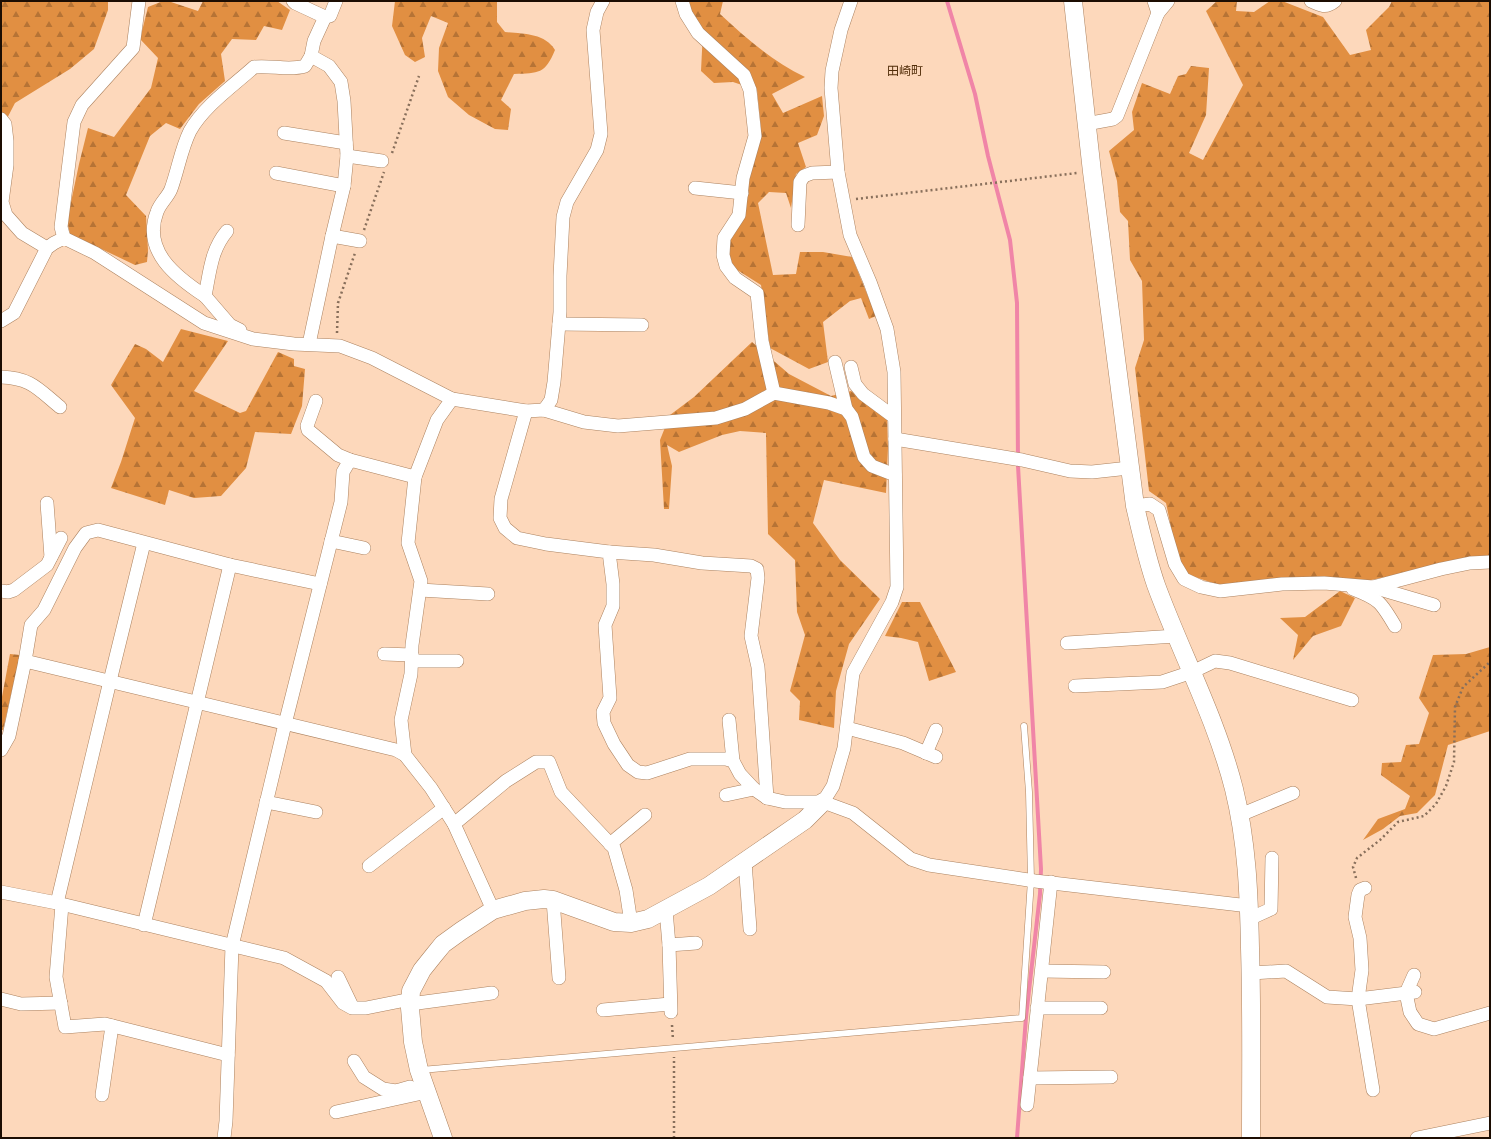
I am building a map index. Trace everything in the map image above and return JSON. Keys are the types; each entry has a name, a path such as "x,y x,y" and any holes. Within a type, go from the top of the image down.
{"street":[{"path":"64,238 61,227 74,122 82,105 133,48 139,1"},
{"path":"293,1 325,17 330,16 336,1"},
{"path":"544,410 551,400 554,382 559,324 563,217 567,202 597,150 601,134 593,30 597,12 603,1"},
{"path":"682,1 686,14 698,33 744,75 750,90 755,136 743,178 739,215 724,238 723,255 726,266 735,278 757,293 762,341 774,393"},
{"path":"443,1138 423,1082 413,1042 410,1001 411,991 422,970 438,950 461,931 493,910 525,901 544,899 553,900 614,922 631,923 648,919 709,886 805,820 823,802 833,786 844,748 853,672 892,602 897,587 894,372 887,329 870,282 850,235 838,172 831,88 832,71 841,30 851,1"},
{"path":"1074,1 1086,124 1135,506 1144,548 1156,584 1222,751 1240,815 1246,861 1249,912 1251,973 1251,1138"},
{"path":"1086,124 1113,119 1117,116 1156,7 1168,1"},
{"path":"1311,1 1323,6 1330,5 1335,1"},
{"path":"253,339 244,332 230,325 205,296 170,269 156,247 153,228 157,211 171,190 190,132 200,115 254,67 263,66 296,69 305,66 311,56 314,41 325,17"},
{"path":"309,344 344,186 347,150 344,101 341,82 329,66 311,56"},
{"path":"1,119 5,124 7,141 7,164 2,202 6,215 22,234 47,248"},
{"path":"284,133 386,162"},
{"path":"798,225 800,182 804,176 812,173 838,172"},
{"path":"276,173 344,186"},
{"path":"708,182 742,190"},
{"path":"695,188 742,190"},
{"path":"205,296 213,253 219,240 227,231"},
{"path":"332,236 360,241"},
{"path":"2,319 14,313 47,248 54,242 64,238 95,252 204,323 253,339 294,344 337,346 372,358 452,399 526,411 544,410 584,422 618,426 716,418 745,408 774,393 829,403 846,409"},
{"path":"559,324 642,325"},
{"path":"835,362 846,409 852,417 864,457 872,466 896,475"},
{"path":"851,367 855,384 863,394 894,416"},
{"path":"1,377 15,377 31,383 60,407"},
{"path":"405,755 401,720 411,674 421,581 408,543 415,477 437,420 452,399"},
{"path":"316,401 307,426 308,430 338,455 350,460 415,477"},
{"path":"526,411 501,499 500,518 505,528 517,538 546,544 609,552 654,555 702,563 751,566 757,569 758,578 751,636 758,667 767,798"},
{"path":"895,439 1017,459 1070,472 1092,472 1129,468"},
{"path":"224,1138 226,1121 232,946 285,724 341,502 343,472 350,460"},
{"path":"47,503 51,558"},
{"path":"1135,506 1150,504 1159,510 1175,564 1184,579 1201,587 1220,591 1282,584 1342,584 1373,586 1434,605"},
{"path":"1,750 9,736 31,625 44,610 75,548 86,533 98,530 230,565 320,584"},
{"path":"1,591 8,592 14,590 47,565 61,538"},
{"path":"331,541 364,548"},
{"path":"144,543 110,681 59,904 56,977 65,1027 105,1024 228,1055"},
{"path":"609,552 613,584 613,606 605,625 610,698 603,712 604,723 614,744 628,765 638,772 647,773 690,759 726,759 734,761"},
{"path":"1373,586 1470,563 1490,562"},
{"path":"144,925 230,565"},
{"path":"1342,584 1373,597 1385,608 1396,626"},
{"path":"420,590 488,594"},
{"path":"1067,644 1176,636"},
{"path":"384,654 412,658 457,661"},
{"path":"25,661 396,750 405,755 431,788 454,824 493,910"},
{"path":"1075,686 1162,682 1192,672 1215,661 1230,663 1352,700"},
{"path":"729,720 734,761 740,774 754,789 767,798 785,802 823,802 853,814 911,859 929,865 1249,912 1271,909 1272,858"},
{"path":"847,728 903,742 931,755 936,730"},
{"path":"454,824 506,781 536,762 549,762 561,792 614,848 626,890 631,923"},
{"path":"726,795 754,789"},
{"path":"1240,815 1294,793"},
{"path":"266,802 316,812"},
{"path":"369,866 444,808"},
{"path":"610,844 645,815"},
{"path":"745,862 750,929"},
{"path":"1027,1105 1042,971 1041,881"},
{"path":"1362,889 1358,895 1355,916 1360,938 1362,970 1358,999 1373,1090"},
{"path":"1,892 59,904 284,958 326,981 343,1003 352,1008 366,1008 410,1001 492,993"},
{"path":"553,900 559,978"},
{"path":"604,1010 671,1008 669,945 666,910"},
{"path":"669,945 696,943"},
{"path":"1042,971 1104,972"},
{"path":"1251,973 1286,972 1327,997 1358,999 1411,993"},
{"path":"1414,975 1410,1012 1418,1024 1434,1029 1490,1014"},
{"path":"338,977 352,1008"},
{"path":"1,999 21,1004 61,1003"},
{"path":"1037,1008 1101,1008"},
{"path":"102,1095 112,1026"},
{"path":"354,1061 364,1077 383,1089 396,1091 423,1082"},
{"path":"1030,1078 1111,1077"},
{"path":"336,1112 423,1082"},
{"path":"1417,1138 1490,1122"}],"lane":[{"path":"423,1082 674,1048 1022,1018 1041,881 1029,792 1024,726"}],"path":[{"path":"337,346 338,303 386,162 419,76"},
{"path":"843,200 1092,172"},
{"path":"1362,889 1353,867 1357,858 1380,840 1398,822 1424,816 1436,804 1446,786 1454,762 1456,707 1463,687 1490,662"},
{"path":"671,1008 674,1048 674,1138"}],"green space":[{"path":"1,1 108,1 108,10 94,49 70,69 15,103 1,130"},
{"path":"163,1 168,1 198,11 203,1 277,1 290,10 282,30 264,26 256,40 232,39 221,54 225,81 199,104 180,129 166,123 150,136 126,195 146,216 148,250 147,262 135,265 70,234 67,221 88,128 114,137 151,88 158,58 140,39 148,7"},
{"path":"395,1 497,1 497,22 505,32 533,35 546,40 551,44 555,50 548,64 540,71 514,74 501,100 511,109 508,130 495,129 469,115 448,97 438,71 439,48 448,23 431,16 422,38 425,57 415,62 405,55 392,26"},
{"path":"689,1 723,1 720,14 750,41 771,57 805,77 772,94 783,113 822,96 824,116 817,135 798,143 806,167 796,174 791,208 786,193 769,192 758,203 773,275 796,274 800,252 823,252 852,257 876,316 869,319 861,298 850,301 823,322 828,362 809,369 770,348 761,285 734,268 729,254 731,239 761,129 757,90 733,82 714,83 701,71 703,30 690,9"},
{"path":"1217,1 1237,1 1236,11 1254,12 1270,1 1282,1 1323,17 1350,55 1371,50 1366,30 1389,7 1392,1 1490,1 1490,555 1371,580 1274,581 1219,585 1189,575 1177,557 1166,503 1149,491 1135,368 1144,340 1142,281 1130,260 1128,221 1120,212 1117,181 1109,151 1134,130 1132,112 1142,83 1170,94 1178,76 1186,74 1191,66 1209,68 1206,115 1189,153 1203,160 1243,85 1206,11"},
{"path":"181,329 228,341 194,391 240,413 246,411 278,352 294,359 294,366 305,369 302,406 291,434 255,432 246,468 221,496 194,498 169,490 165,505 111,488 135,418 111,385 135,344 146,349 163,362"},
{"path":"752,342 789,374 831,396 851,391 887,420 888,448 886,493 824,480 813,523 840,560 880,599 849,644 836,691 834,728 799,720 800,701 790,691 805,635 797,612 795,560 768,534 766,433 740,431 722,435 679,452 667,445 672,466 669,509 664,509 660,440 670,415 694,397"},
{"path":"1340,591 1355,598 1341,626 1313,636 1293,660 1298,635 1280,618 1305,617"},
{"path":"902,602 920,602 956,672 929,681 918,642 885,636"},
{"path":"1490,647 1490,731 1448,745 1435,795 1417,813 1400,816 1383,829 1363,840 1378,819 1405,809 1410,796 1381,775 1382,763 1401,762 1406,745 1419,744 1429,713 1419,698 1433,655 1466,654"},
{"path":"10,654 20,655 3,730 1,730 1,702"}],"waterway":[{"path":"947,1 975,94 988,156 1010,240 1017,303 1018,466 1041,869 1040,894 1026,1017 1017,1138"}],"district":[{"name":"田崎町","path":"905,71"}]}
